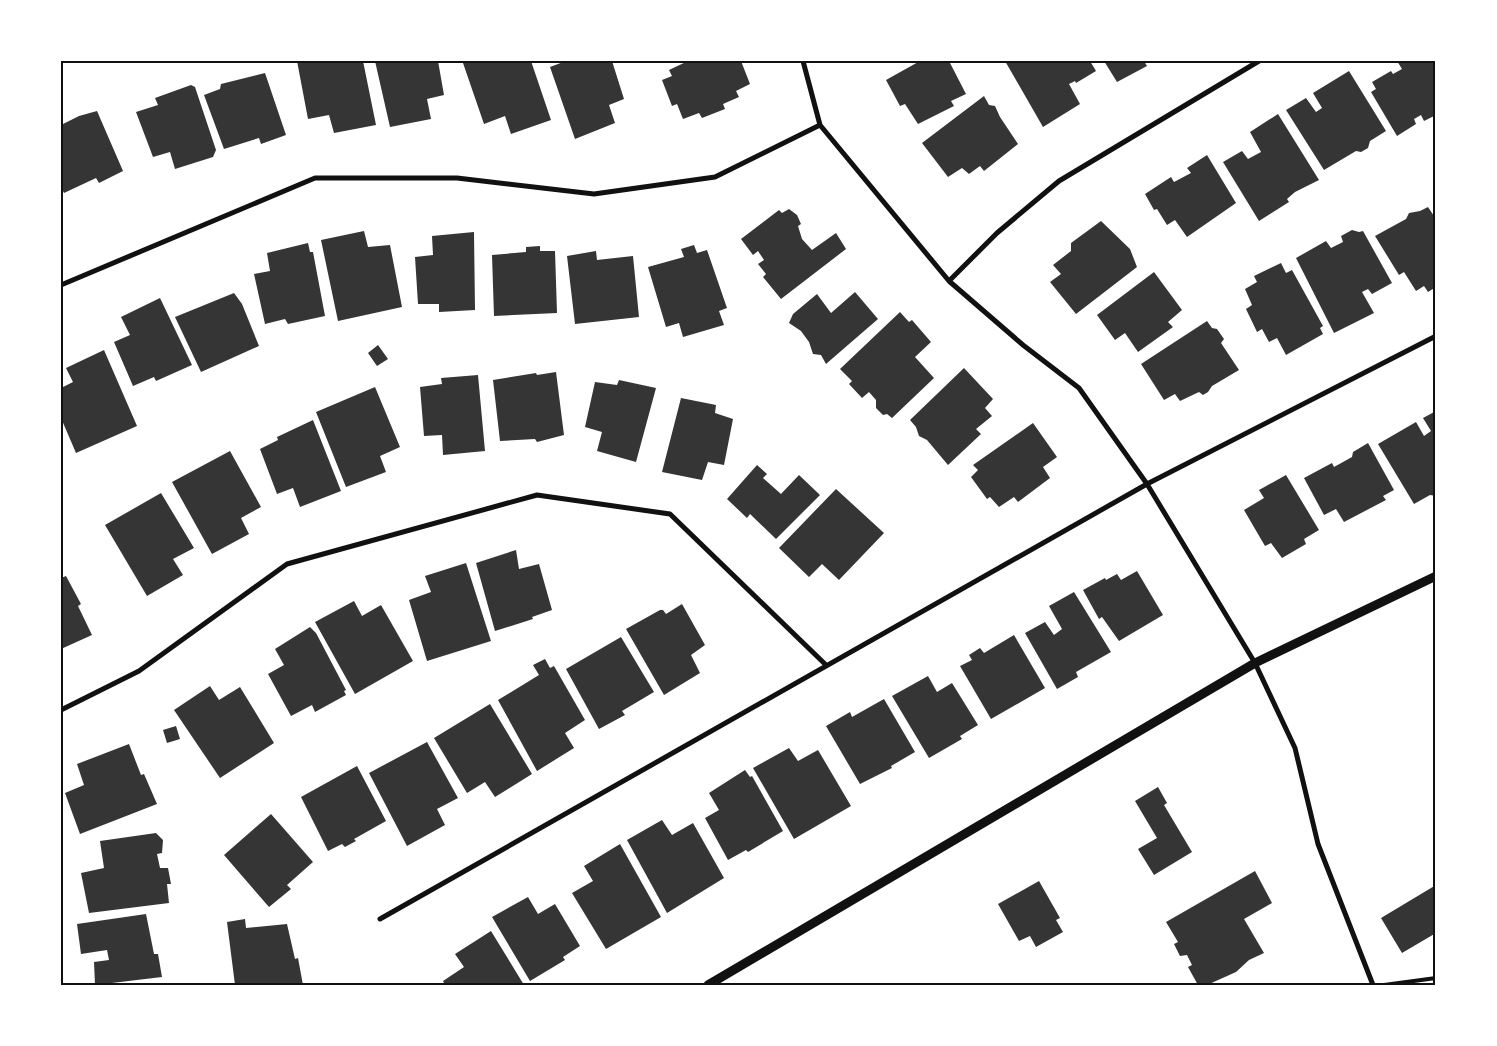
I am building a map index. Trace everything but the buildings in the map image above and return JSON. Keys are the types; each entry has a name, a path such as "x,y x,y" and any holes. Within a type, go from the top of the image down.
{"street":[{"path":"803,61 820,125 949,281 1023,344 1079,388 1147,484 1255,663 1295,748 1318,844 1373,985"},
{"path":"949,281 997,233 1059,181 1259,61"},
{"path":"61,285 315,178 457,178 594,194 715,177 820,125"},
{"path":"380,919 1147,484 1436,336"},
{"path":"61,710 139,672 287,564 537,494 670,514 826,665"},
{"path":"708,985 1255,663 1436,576"}],"lane":[{"path":"1384,985 1436,978"}]}
